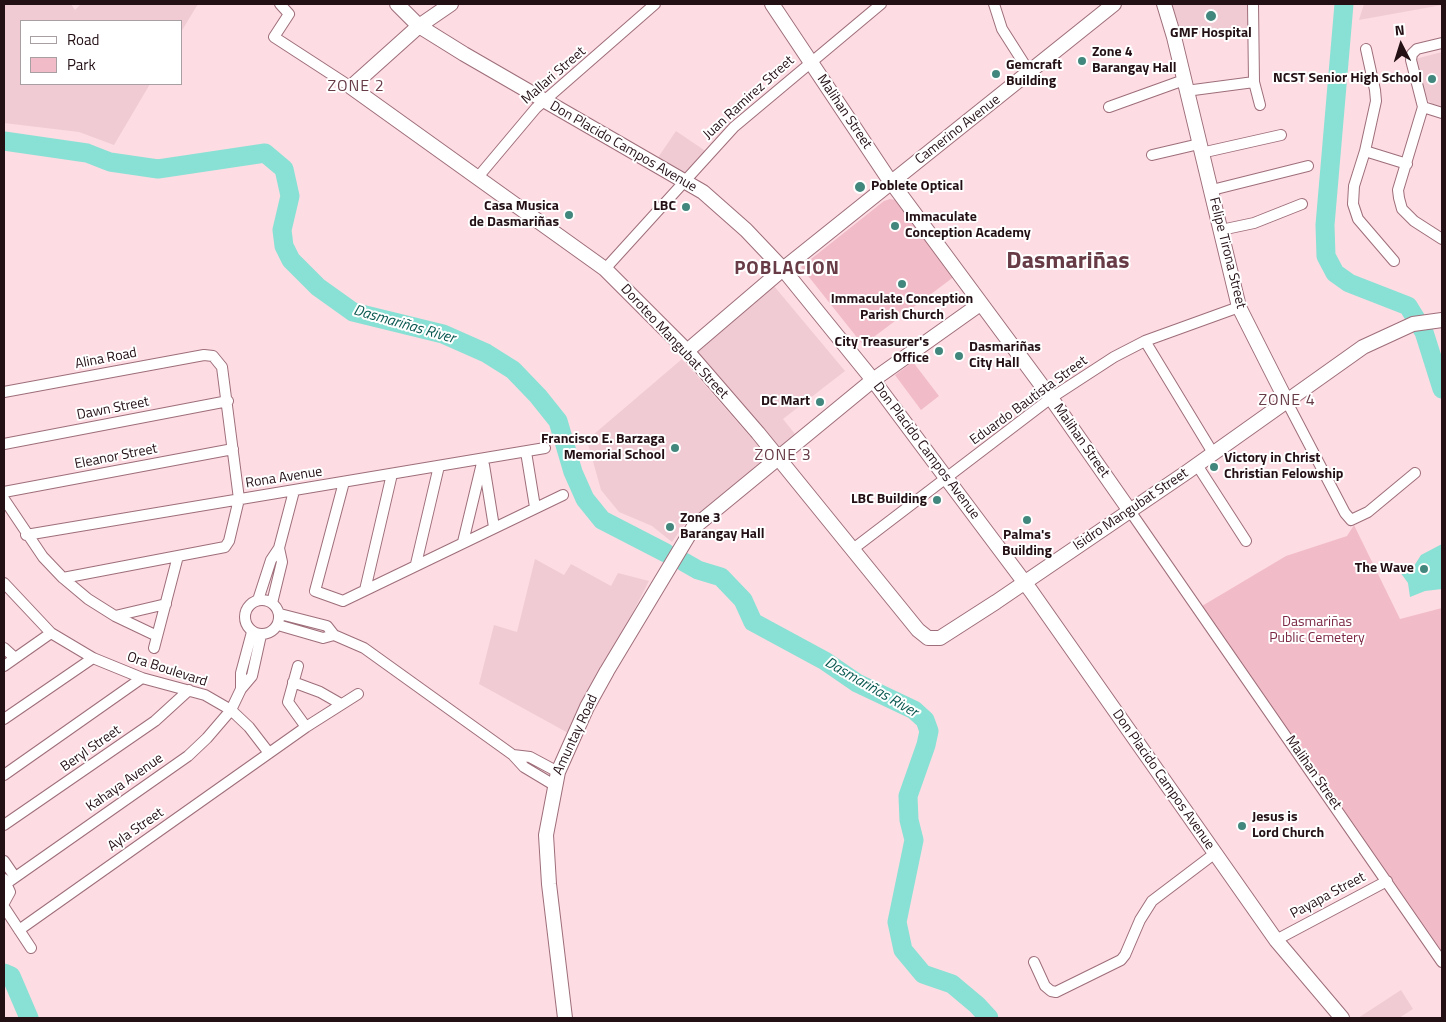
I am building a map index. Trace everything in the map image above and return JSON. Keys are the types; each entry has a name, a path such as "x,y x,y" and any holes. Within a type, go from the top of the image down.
{"street":[{"name":"Doroteo Mangubat Street","path":"280,4 289,14 274,37 351,87 605,269 686,351 779,457 918,630 933,639 940,638 1025,583"},
{"name":"Don Placido Campos Avenue","path":"397,4 419,26 544,101 703,192 746,230 783,269 873,380 947,478 1025,583 1276,940 1342,1018"},
{"path":"351,87 419,26 451,4"},
{"name":"Mallari Street","path":"478,177 536,108 655,4"},
{"name":"Malihan Street","path":"772,4 891,182 1051,398 1386,881"},
{"name":"Juan Ramirez Street","path":"605,269 734,127 810,61 881,4"},
{"path":"994,4 1002,29 1030,73"},
{"name":"Camerino Avenue","path":"686,351 783,269 1114,4"},
{"name":"Felipe Tirona Street","path":"1164,4 1212,190 1239,308 1344,513 1351,520 1368,512 1415,473"},
{"path":"1253,4 1254,82 1260,105"},
{"path":"1442,43 1417,49 1412,54 1411,60 1423,107 1398,190 1402,209 1414,221 1442,239"},
{"path":"1366,49 1376,101 1366,151 1354,186 1353,204 1358,219 1394,261"},
{"path":"1109,107 1185,85 1254,82"},
{"path":"1423,107 1442,114"},
{"path":"1152,155 1281,135"},
{"path":"1366,151 1407,164"},
{"path":"1212,190 1308,166"},
{"path":"1221,230 1254,223 1302,204"},
{"name":"Amuntay Road","path":"565,1018 546,836 556,779 590,702 657,586 692,528 873,380 980,304"},
{"name":"Eduardo Bautista Street","path":"853,549 1051,398 1114,357 1144,341 1239,308"},
{"name":"Isidro Mangubat Street","path":"1025,583 1197,465 1363,347 1413,324 1437,320"},
{"path":"1144,341 1213,453"},
{"name":"Alina Road","path":"4,392 204,355 213,356 222,367 228,402"},
{"path":"63,578 225,547 229,541 239,500 228,402"},
{"name":"Dawn Street","path":"4,444 228,402"},
{"name":"Rona Avenue","path":"26,535 545,448"},
{"name":"Eleanor Street","path":"4,492 233,449"},
{"path":"526,452 535,508"},
{"path":"483,459 494,527"},
{"path":"463,542 483,459"},
{"path":"1197,465 1246,541"},
{"path":"416,564 440,466"},
{"path":"365,590 392,474"},
{"path":"344,482 315,591 343,600 563,495"},
{"path":"280,614 278,625 271,632 257,633 248,628 245,617 248,606 258,600 270,560 279,548 294,490"},
{"path":"4,499 43,558 63,578 88,599 116,616 157,636"},
{"path":"272,603 282,562 279,548"},
{"path":"154,648 178,556"},
{"name":"Ora Boulevard","path":"4,584 51,632 93,658 142,678 205,695 231,710 249,726 269,753"},
{"path":"258,600 272,603 280,614 327,626 334,635 364,648 513,755 524,767 556,779"},
{"path":"116,616 166,604"},
{"path":"278,625 323,638 334,635"},
{"path":"4,666 51,632"},
{"name":"Kahaya Avenue","path":"8,879 188,756 231,710 241,689 241,673 257,633"},
{"path":"4,648 15,658"},
{"path":"4,719 93,658"},
{"path":"298,666 288,702 306,727"},
{"path":"4,775 142,678"},
{"path":"293,682 320,692 341,704"},
{"name":"Beryl Street","path":"4,825 155,721 189,690"},
{"name":"Ayla Street","path":"19,930 306,727 358,694"},
{"path":"1034,962 1045,986 1051,991 1056,992 1121,960 1140,920 1152,901 1214,854"},
{"path":"4,861 10,892 4,903"},
{"name":"Payapa Street","path":"1276,940 1386,881 1442,962"},
{"path":"4,907 31,948"}],"shaded area":[{"path":"4,4 71,4 75,10 81,4 198,4 182,30 182,20 20,20 20,85 149,85 114,145 79,132 4,123"},
{"name":"GMF Hospital","path":"1171,4 1247,4 1248,28 1181,36"},
{"path":"1364,4 1442,4 1442,5 1359,20"},
{"name":"NCST Senior High School","path":"1442,52 1442,108 1432,104 1427,99 1415,59"},
{"path":"676,131 707,152 686,176 657,159"},
{"path":"774,286 845,371 783,419 795,434 780,448 694,351"},
{"name":"Francisco E. Barzaga Memorial School","path":"682,359 768,457 683,526 672,542 652,526 619,512 601,490 587,440"},
{"name":"The Wave","path":"1442,544 1442,589 1425,591 1410,597 1408,583 1400,572 1414,566 1421,555"},
{"path":"535,559 564,575 571,564 611,586 618,573 649,581 570,734 479,684 494,625 517,632"},
{"path":"1401,990 1413,1009 1399,1018 1358,1018"}],"green space":[{"path":"896,200 955,276 863,345 801,267 884,201"},
{"path":"913,362 939,396 921,410 895,375"},
{"name":"Dasmariñas Public Cemetery","path":"1354,525 1400,619 1442,608 1442,953 1202,606 1286,556 1347,536"}],"waterway":[{"path":"1344,4 1325,225 1326,256 1335,273 1349,283 1408,306 1424,332 1442,389"},
{"name":"Dasmariñas River","path":"4,141 87,153 110,162 158,169 265,153 284,169 290,196 282,230 284,246 291,260 318,287 353,312 443,334 486,353 513,370 538,396 558,421 573,472 585,499 602,520 666,553"},
{"name":"Dasmariñas River","path":"684,562 698,570 721,577 743,600 753,622 825,661 857,683 914,710 925,720 929,731 926,745 908,796 909,820 914,840 897,922 903,950 923,974 952,984 989,1018"},
{"path":"4,973 11,976 29,1018"}],"place":[{"name":"GMF Hospital","path":"1211,16"},
{"name":"Zone 4 Barangay Hall","path":"1082,61"},
{"name":"Gemcraft Building","path":"996,74"},
{"name":"NCST Senior High School","path":"1432,79"},
{"name":"Poblete Optical","path":"860,187"},
{"name":"LBC","path":"686,207"},
{"name":"Casa Musica de Dasmariñas","path":"569,215"},
{"name":"Immaculate Conception Academy","path":"895,226"},
{"name":"Immaculate Conception Parish Church","path":"902,284"},
{"name":"City Treasurer's Office","path":"939,351"},
{"name":"Dasmariñas City Hall","path":"959,356"},
{"name":"DC Mart","path":"820,402"},
{"name":"Francisco E. Barzaga Memorial School","path":"675,448"},
{"name":"Victory in Christ Christian Felowship","path":"1214,467"},
{"name":"LBC Building","path":"937,500"},
{"name":"Palma's Building","path":"1027,520"},
{"name":"Zone 3 Barangay Hall","path":"670,527"},
{"name":"The Wave","path":"1424,569"},
{"name":"Jesus is Lord Church","path":"1242,826"}],"district":[{"name":"ZONE 2","path":"356,87"},
{"name":"Dasmariñas","path":"1068,262"},
{"name":"POBLACION","path":"787,269"},
{"name":"ZONE 4","path":"1287,401"},
{"name":"ZONE 3","path":"783,456"}]}
